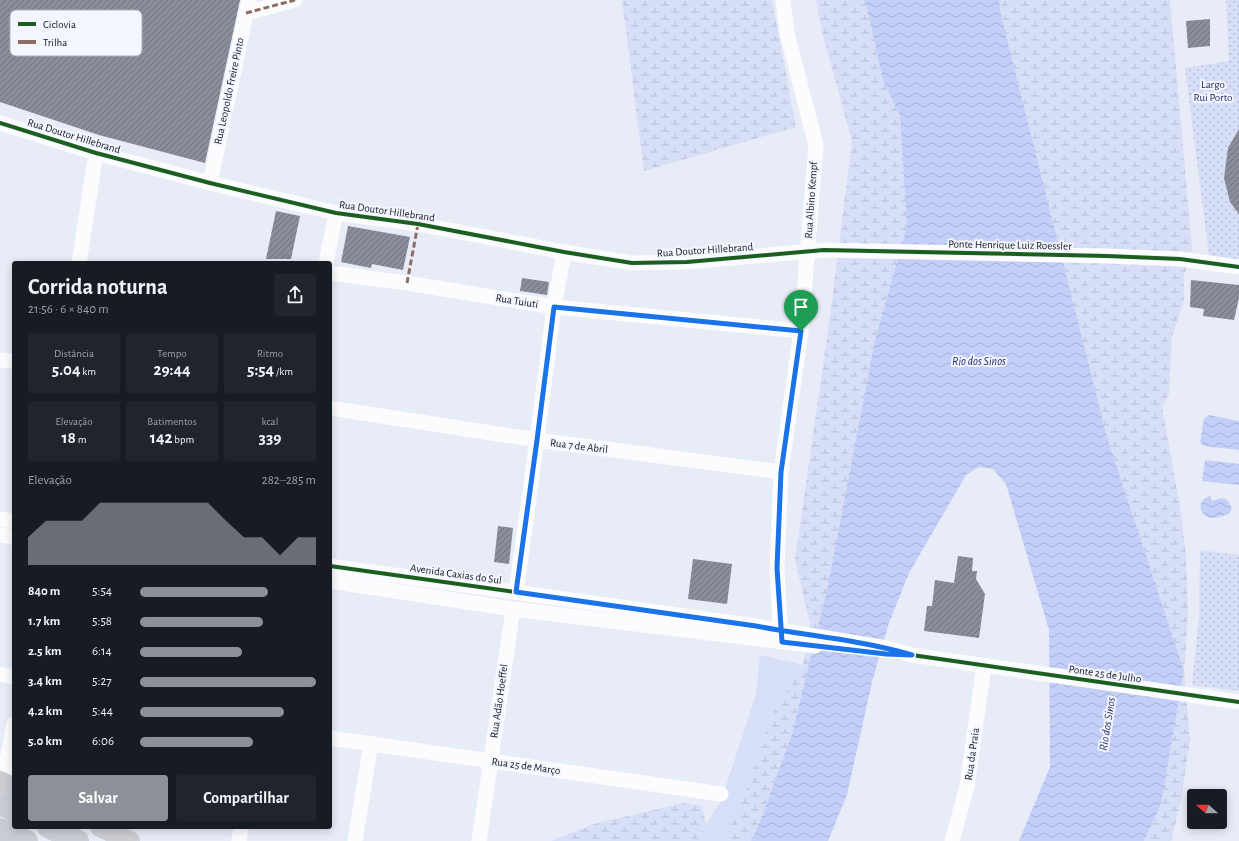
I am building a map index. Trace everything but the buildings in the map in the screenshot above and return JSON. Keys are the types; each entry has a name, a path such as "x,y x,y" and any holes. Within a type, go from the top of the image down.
{"highway":[{"path":"0,804 12,810"},
{"path":"0,829 27,841"},
{"path":"52,829 78,841"}],"main road":[{"path":"104,829 130,841"}],"street":[{"path":"247,6 295,0"},
{"name":"Rua Albino Kempf","path":"782,636 777,568 781,472 801,331 816,144 788,33 783,0"},
{"name":"Rua Leopoldo Freire Pinto","path":"210,183 247,6"},
{"name":"Rua Doutor Hillebrand","path":"0,123 96,153 210,183 336,213 418,224 564,252 632,263 687,262 780,253"},
{"path":"80,261 96,153"},
{"path":"326,261 336,213"},
{"name":"Ponte Henrique Luiz Roessler","path":"780,253 824,250 1107,256 1180,260 1239,267"},
{"path":"516,592 554,307 564,252"},
{"name":"Rua Tuiuti","path":"332,273 407,283 554,307 801,331"},
{"path":"0,360 12,362"},
{"name":"Rua 7 de Abril","path":"332,408 537,440 781,472"},
{"path":"0,519 12,521"},
{"path":"0,535 12,537"},
{"name":"Avenida Caxias do Sul","path":"332,566 756,626 782,636"},
{"name":"Avenida Caxias do Sul","path":"332,581 513,609 782,636 1009,670"},
{"name":"Rua Adão Hoeffel","path":"479,841 513,609"},
{"name":"Rua da Praia","path":"952,841 967,786 984,666"},
{"name":"Ponte 25 de Julho","path":"1009,670 1239,702"},
{"path":"0,674 12,677"},
{"name":"Rua 25 de Março","path":"332,738 721,794"},
{"path":"6,784 12,739"},
{"path":"355,841 371,744"},
{"path":"239,841 241,829"}],"green space":[{"path":"622,0 772,0 796,127 644,171"},
{"path":"816,0 865,0 883,80 900,116 907,226 875,340 828,585 792,734 760,822 751,841 724,841 748,786 772,715 803,665 810,624 795,560 830,317 852,141 822,32"},
{"path":"999,0 1170,0 1192,248 1184,276 1184,300 1172,337 1169,394 1162,407 1181,512 1186,557 1188,614 1184,671 1107,437 1001,15"},
{"name":"Largo Rui Porto","path":"1226,0 1239,0 1239,260 1209,256 1185,68 1229,61"},
{"path":"1200,550 1239,555 1239,691 1192,685 1199,617"},
{"path":"760,655 803,665 772,715 748,786 724,841 696,841 721,801 756,695"},
{"path":"1184,671 1190,740 1181,800 1171,841 1144,841 1161,804"},
{"path":"684,803 702,806 706,824 696,841 551,841 594,824"}],"water":[{"name":"Rio dos Sinos","path":"865,0 999,0 1001,15 1107,437 1184,671 1161,804 1144,841 1019,841 1050,767 1049,630 1006,484 993,469 979,467 966,475 909,573 889,623 872,682 847,795 828,841 751,841 760,822 792,734 828,585 875,340 907,226 900,116 883,80"},
{"path":"1209,415 1239,421 1239,450 1204,446 1200,442 1204,419"},
{"path":"1205,460 1239,464 1239,485 1202,481"},
{"path":"1210,496 1212,501 1219,498 1227,500 1232,509 1229,514 1217,518 1209,518 1206,516 1202,512 1201,505 1204,499"}],"marked path":[{"path":"246,13 295,0"},
{"path":"407,283 418,224"}],"cycle path":[{"path":"0,123 96,153 210,183 336,213 418,224 564,252 632,263 687,262 824,250 1107,256 1180,259 1239,267"},
{"path":"332,566 756,626 887,648 912,655 1239,702"}],"route":[{"path":"801,331 554,307 516,592 756,626 782,631 810,636 887,648 912,655 886,654 782,642 782,631 777,568 781,472 801,331"}]}
